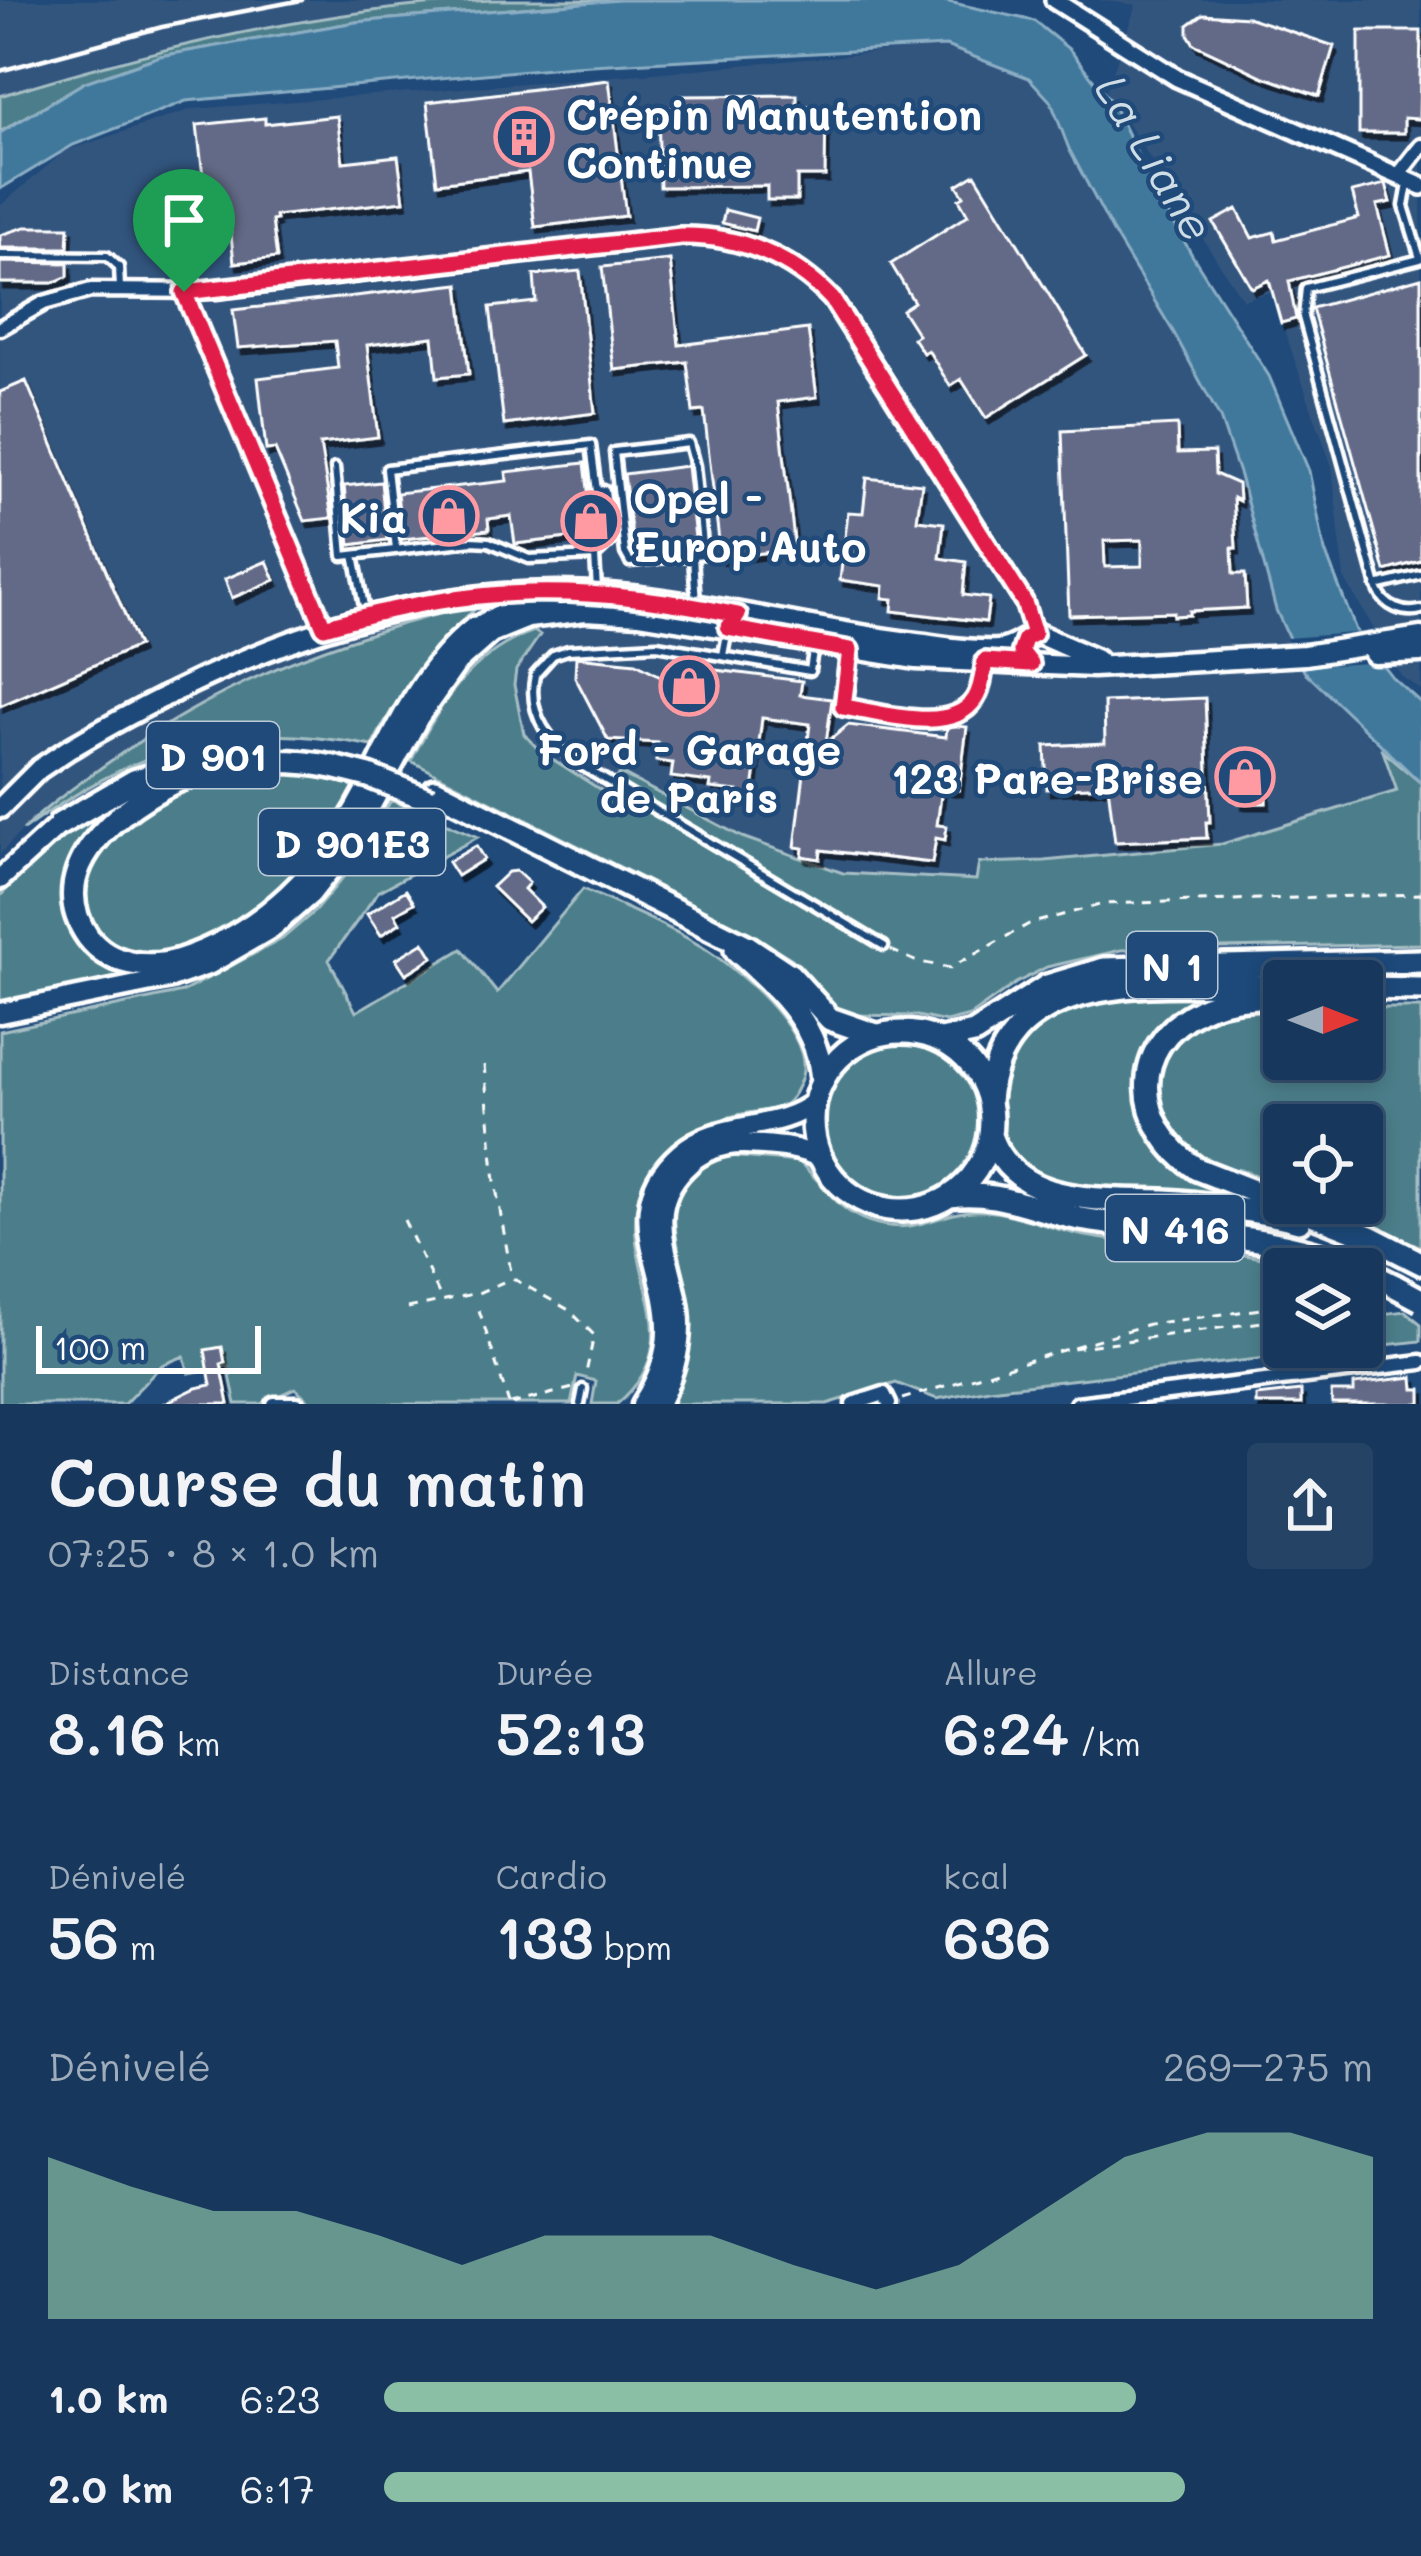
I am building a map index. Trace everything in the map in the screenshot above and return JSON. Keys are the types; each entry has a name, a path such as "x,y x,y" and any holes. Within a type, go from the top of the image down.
{"highway":[{"name":"D 901E3","path":"335,761 230,766 178,781 134,805 97,839 79,869 75,905 87,935 117,959 155,966 207,950 271,912 307,879 332,847 415,698 445,656 475,628"},
{"name":"D 901","path":"61,824 122,786 200,758 271,750 387,770 753,950 785,971 830,1019 877,1036"},
{"name":"D 901","path":"701,925 735,950 792,1006 818,1054 819,1092"},
{"name":"N 1","path":"941,1040 969,1036 1047,986 1104,969 1421,961"},
{"name":"N 1","path":"989,1102 995,1067 1013,1035 1030,1018 1064,1001 1136,986 1263,985"},
{"path":"1383,989 1421,989"},
{"path":"1263,999 1213,1005 1169,1031 1158,1046 1148,1076 1149,1103 1159,1131 1176,1153 1197,1168 1360,1233 1421,1263"},
{"path":"912,1032 941,1040 970,1063 989,1102 990,1135 976,1170 950,1196 913,1209 875,1205 847,1190 823,1160 815,1134 819,1092 844,1053 877,1036 912,1032"},
{"name":"N 416","path":"990,1135 1007,1169 1040,1187 1091,1199 1204,1204 1275,1215 1351,1238 1421,1273"},
{"name":"N 416","path":"950,1196 994,1195 1082,1220 1277,1242 1341,1260 1421,1300"}],"main road":[{"name":"D 901E3","path":"0,808 39,769 80,742 266,649 366,616 497,592 595,593 697,606 814,644 987,650 1035,639"},
{"name":"D 901E3","path":"475,628 515,607 595,593"},
{"name":"D 901E3","path":"0,1013 171,979 220,959 272,928 311,894 350,846 448,673 474,646 501,628 537,615 585,611 733,621 935,661 1093,668 1383,648 1421,652"},
{"name":"D 901E3","path":"1383,648 1421,637"},
{"path":"1035,639 1113,664"},
{"path":"1035,639 1052,654 1037,664 1022,656 1035,639"},
{"name":"D 901","path":"0,882 61,824"},
{"path":"642,1404 660,1368 667,1336 664,1299 648,1234 650,1202 661,1176 679,1154 709,1134 788,1119 819,1092"},
{"path":"659,1404 680,1345 678,1300 661,1227 663,1205 673,1183 700,1156 734,1144 799,1150 823,1160"}],"street":[{"path":"1054,0 1177,78 1410,180 1421,146"},
{"path":"0,328 62,296 120,288 184,292 681,236 720,238 759,249 811,279 845,317 1024,602 1035,639"},
{"path":"1077,1404 1421,1362"},
{"path":"853,1404 884,1394 888,1404"},
{"path":"274,1404 297,1404"}],"lane":[{"path":"1410,180 1404,206 1421,260 1306,288 1302,295 1303,316 1376,586 1382,600 1395,608 1421,610"},
{"path":"0,255 107,256 119,267 120,288"},
{"path":"184,292 324,627"},
{"path":"689,443 705,550 693,557 627,559 614,452 689,443"},
{"path":"335,469 344,556 472,541 489,542 529,559 595,556 611,541 605,490 597,491 591,445 387,469 397,549"},
{"path":"355,555 366,616"},
{"path":"595,556 595,593"},
{"path":"693,557 697,606"},
{"path":"1376,586 1421,575"},
{"path":"723,656 733,621"},
{"path":"857,643 843,707 934,718 955,715 972,702 985,661"},
{"path":"814,644 810,671 664,645 560,652 535,675 539,721 555,745 582,766 884,946"},
{"path":"580,1404 583,1389"}],"path":[{"path":"884,946 915,961 950,968 1029,923 1102,904 1421,894"},
{"path":"484,1065 495,1182 512,1278"},
{"path":"404,1220 442,1300"},
{"path":"407,1309 478,1293 512,1278"},
{"path":"479,1310 510,1404 566,1387 583,1389 594,1335 569,1310 512,1278"},
{"path":"888,1404 1159,1322 1263,1309"},
{"path":"1060,1350 1263,1322"}],"shaded area":[{"path":"0,0 491,0 331,16 118,59 0,96"},
{"name":"La Liane","path":"619,0 940,0 1034,21 1070,50 1113,104 1192,255 1269,376 1309,471 1325,551 1356,630 1392,677 1421,703 1421,783 1304,671 1276,610 1220,418 1114,234 1069,149 1051,102 1029,78 946,46 573,66 186,101 73,145 0,189 0,133 85,82 160,56 356,22"},
{"path":"1097,0 1421,0 1421,690 1402,677 1344,578 1332,467 1271,292 1243,300 1106,91 1136,5"},
{"path":"946,46 1029,78 1051,102 1069,149 1220,418 1276,610 1304,671 1383,751 1398,791 1222,844 980,863 977,880 843,873 742,837 620,773 607,794 540,751 524,734 514,685 516,670 539,635 482,603 303,655 218,693 38,813 0,854 0,206 65,151 192,109"}],"green space":[{"path":"491,0 619,0 356,22 160,56 85,82 0,132 0,96 120,61 304,21"},
{"path":"482,603 419,668 372,746 273,735 187,746 107,777 23,830 148,736 238,686 330,647"},
{"path":"534,631 540,635 516,670 514,685 524,734 540,751 607,794 620,773 742,837 843,873 976,880 979,863 1222,844 1397,791 1383,751 1421,783 1421,944 1121,950 1047,967 970,1016 946,1022 917,1016 847,1015 831,1004 792,959 748,932 411,761 460,682 492,652"},
{"path":"282,770 357,786 323,840 257,908 226,928 158,955 138,977 0,1007 0,896 62,837 117,800 138,811 190,785"},
{"path":"391,800 478,837 378,892 329,960 356,1012 462,949 497,993 583,889 671,929 714,955 768,1002 796,1040 802,1076 789,1101 689,1134 662,1154 643,1182 635,1227 653,1331 651,1355 640,1379 617,1404 592,1404 596,1381 577,1376 571,1404 313,1404 295,1388 261,1404 236,1404 228,1366 189,1373 184,1356 162,1365 124,1404 0,1404 0,1031 182,992 282,939 315,911 360,857"},
{"path":"1195,996 1240,1012 1263,1011 1263,1080 1383,1080 1383,1008 1421,1008 1421,1247 1373,1224 1383,1224 1383,1104 1263,1104 1263,1178 1238,1169 1215,1197 1117,1192 1067,1185 1025,1171 1012,1160 1002,1131 1003,1076 1016,1048 1036,1027 1063,1013 1128,1000"},
{"path":"903,1043 933,1049 958,1066 975,1091 981,1121 975,1151 958,1176 933,1193 903,1199 873,1193 848,1176 831,1151 825,1121 831,1091 848,1066 873,1049"},
{"path":"728,1156 799,1162 847,1210 886,1226 984,1211 1092,1237 1263,1259 1263,1359 937,1399 896,1383 827,1404 667,1404 687,1313 676,1201 684,1183 701,1168"},
{"path":"1405,1311 1421,1324 1421,1341 1383,1345 1383,1314"}],"pier":[{"path":"1366,632 1388,662 1299,667 1286,638"}],"building":[{"path":"1203,14 1248,17 1334,46 1319,96 1194,44 1188,25"},
{"path":"1359,31 1421,31 1419,119 1404,118 1404,133 1359,133"},
{"name":"Crépin Manutention Continue","path":"609,80 626,216 535,227 528,172 437,183 427,102"},
{"path":"797,95 797,106 826,106 825,176 797,176 797,200 767,200 767,186 660,187 658,108 681,108 681,96"},
{"path":"337,116 343,162 398,156 404,201 275,216 277,258 234,263 230,226 209,228 197,125"},
{"path":"975,174 1086,355 986,418 961,379 950,386 928,350 923,353 913,338 918,335 902,310 914,302 891,264 968,215 957,185"},
{"path":"1386,184 1391,202 1377,205 1390,255 1289,281 1296,319 1281,323 1269,280 1252,288 1213,222 1237,209 1252,238 1274,232 1276,240 1359,218 1352,192"},
{"path":"725,210 757,218 754,231 722,223"},
{"path":"25,227 69,227 68,248 0,248 0,235"},
{"path":"670,260 679,345 808,329 817,397 778,402 795,549 721,558 704,411 693,412 687,362 614,370 602,267"},
{"path":"0,262 68,263 68,276 52,283 0,283"},
{"path":"580,271 595,413 504,425 490,307 536,302 534,275"},
{"path":"1421,278 1421,561 1385,571 1312,308"},
{"path":"459,284 469,374 437,377 433,337 367,345 378,437 320,444 332,518 305,521 275,449 266,450 258,378 338,368 335,341 238,348 233,310"},
{"path":"26,381 138,646 0,706 0,392"},
{"path":"1177,425 1178,453 1214,452 1215,474 1238,484 1239,501 1233,498 1233,574 1245,574 1247,608 1173,616 1173,612 1069,615 1062,431","holes":["1142,540 1142,566 1105,567 1104,541"]},
{"path":"585,463 589,498 598,498 603,534 515,544 511,516 488,519 489,530 402,539 397,493 507,481 506,472"},
{"path":"687,466 696,547 634,554 624,474"},
{"path":"867,478 922,484 917,520 944,523 940,558 966,562 963,595 989,598 986,622 892,611 893,599 883,598 884,586 840,580 848,512 863,513"},
{"path":"381,482 387,540 350,545 344,486"},
{"path":"267,561 275,580 232,598 225,579"},
{"path":"576,657 636,663 666,679 668,664 802,681 800,695 832,699 826,743 848,725 946,737 947,725 967,727 959,790 942,788 937,825 947,826 945,840 936,838 932,863 821,850 820,859 802,856 803,848 795,847 810,724 762,718 752,799 737,797 738,791 710,788 711,782 671,777 673,763 656,761 658,743 608,740 575,677"},
{"path":"1205,698 1207,838 1115,842 1108,786 1047,789 1045,746 1105,743 1104,702"},
{"path":"1239,769 1266,769 1266,803 1239,803"},
{"path":"476,846 484,859 457,876 448,862"},
{"path":"516,871 529,883 524,889 542,907 527,921 492,887 508,872"},
{"path":"406,890 414,903 395,914 400,923 381,935 367,914"},
{"path":"424,942 433,957 406,974 396,959"},
{"path":"222,1347 229,1404 163,1404 211,1385 205,1350"},
{"path":"1413,1377 1414,1389 1421,1389 1421,1404 1332,1404 1331,1392 1354,1392 1354,1384"},
{"path":"1301,1391 1301,1404 1256,1404 1256,1396"}],"railway":[{"path":"0,71 162,27 302,0"}],"place":[{"name":"Crépin Manutention Continue","path":"524,137"},
{"name":"Kia","path":"449,516"},
{"name":"Opel - Europ'Auto","path":"591,521"},
{"name":"Ford - Garage de Paris","path":"689,686"},
{"name":"123 Pare-Brise","path":"1245,777"}],"route":[{"path":"681,236 728,239 771,254 818,285 858,336 1024,602 1034,634 1025,639 1021,651 1031,664 985,661 972,702 955,715 934,718 843,707 850,650 728,628 738,615 667,600 497,592 416,604 324,627 184,292 681,236"}]}
